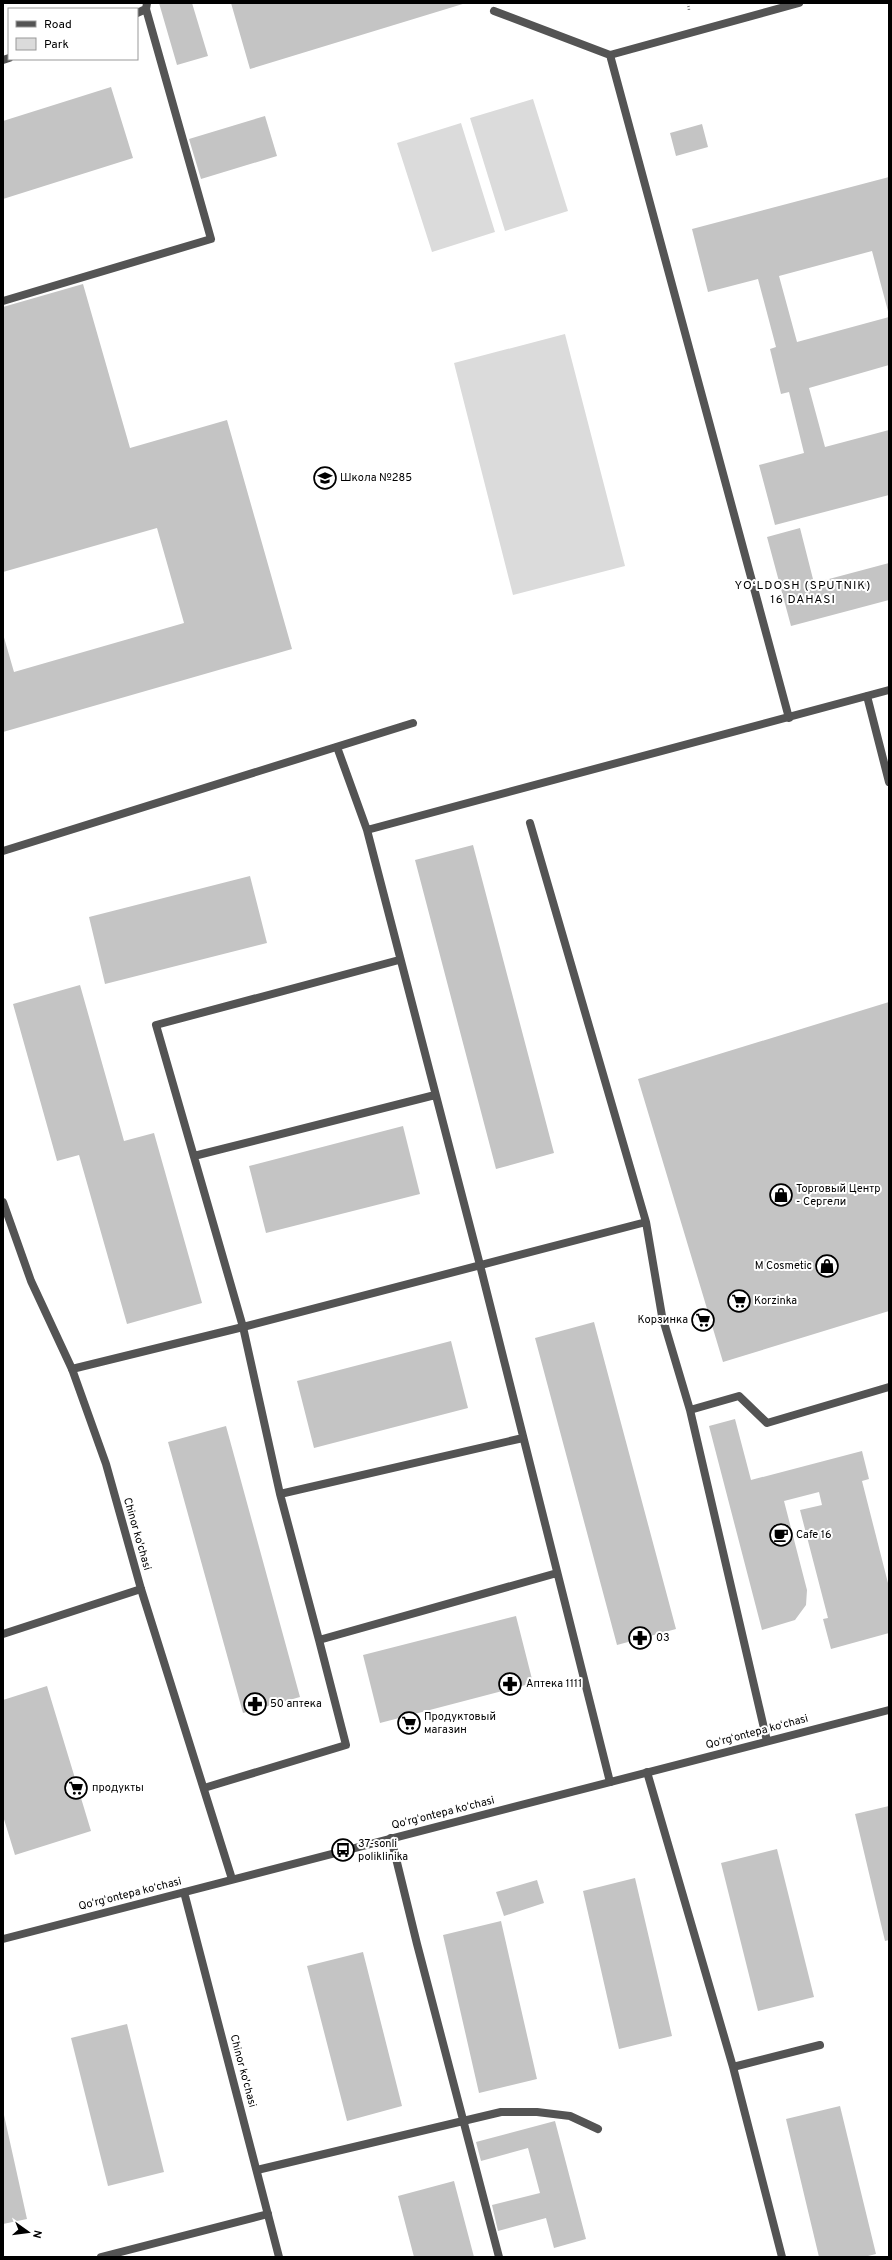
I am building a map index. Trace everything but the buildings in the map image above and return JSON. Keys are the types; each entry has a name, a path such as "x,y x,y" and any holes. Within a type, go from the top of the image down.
{"street":[{"path":"494,11 610,55 799,3"},
{"path":"3,300 211,239 147,6 138,12"},
{"path":"610,55 789,718"},
{"path":"367,830 889,690"},
{"path":"867,696 889,782"},
{"path":"3,851 413,723"},
{"path":"337,746 367,830 399,960 480,1265 610,1782"},
{"path":"530,823 646,1222 662,1316 690,1410 767,1741"},
{"path":"204,1788 346,1745 280,1494 243,1327 156,1025 399,960"},
{"path":"194,1156 435,1095"},
{"name":"Chinor ko'chasi","path":"3,1202 31,1281 72,1368 106,1464 141,1589 232,1879"},
{"path":"72,1368 243,1327 646,1222"},
{"path":"690,1410 739,1396 767,1423 889,1387"},
{"path":"280,1494 524,1438"},
{"path":"319,1640 557,1573"},
{"path":"3,1634 141,1589"},
{"name":"Qoʻrgʻontepa koʻchasi","path":"3,1938 889,1710"},
{"path":"647,1772 733,2067 782,2257"},
{"path":"391,1838 417,1944 499,2257"},
{"name":"Chinor ko'chasi","path":"184,1892 279,2257"},
{"path":"733,2067 820,2046"},
{"path":"257,2170 501,2112 537,2112 570,2116 598,2129"},
{"path":"101,2257 268,2214"}],"green space":[{"path":"533,99 568,211 505,231 470,118"},
{"path":"461,123 495,232 432,252 397,143"},
{"path":"565,334 625,566 513,595 454,363"}],"place":[{"name":"Школа №285","path":"325,478"},
{"name":"Торговый Центр - Сергели","path":"781,1195"},
{"name":"M Cosmetic","path":"827,1266"},
{"name":"Korzinka","path":"739,1301"},
{"name":"Корзинка","path":"703,1320"},
{"name":"Cafe 16","path":"781,1535"},
{"name":"03","path":"640,1638"},
{"name":"Аптека 1111","path":"510,1684"},
{"name":"50 аптека","path":"255,1704"},
{"name":"Продуктовый магазин","path":"409,1723"},
{"name":"продукты","path":"76,1788"},
{"name":"37-sonli poliklinika","path":"343,1850"}],"district":[{"name":"YO‘LDOSH (SPUTNIK) 16 DAHASI","path":"803,593"}]}
